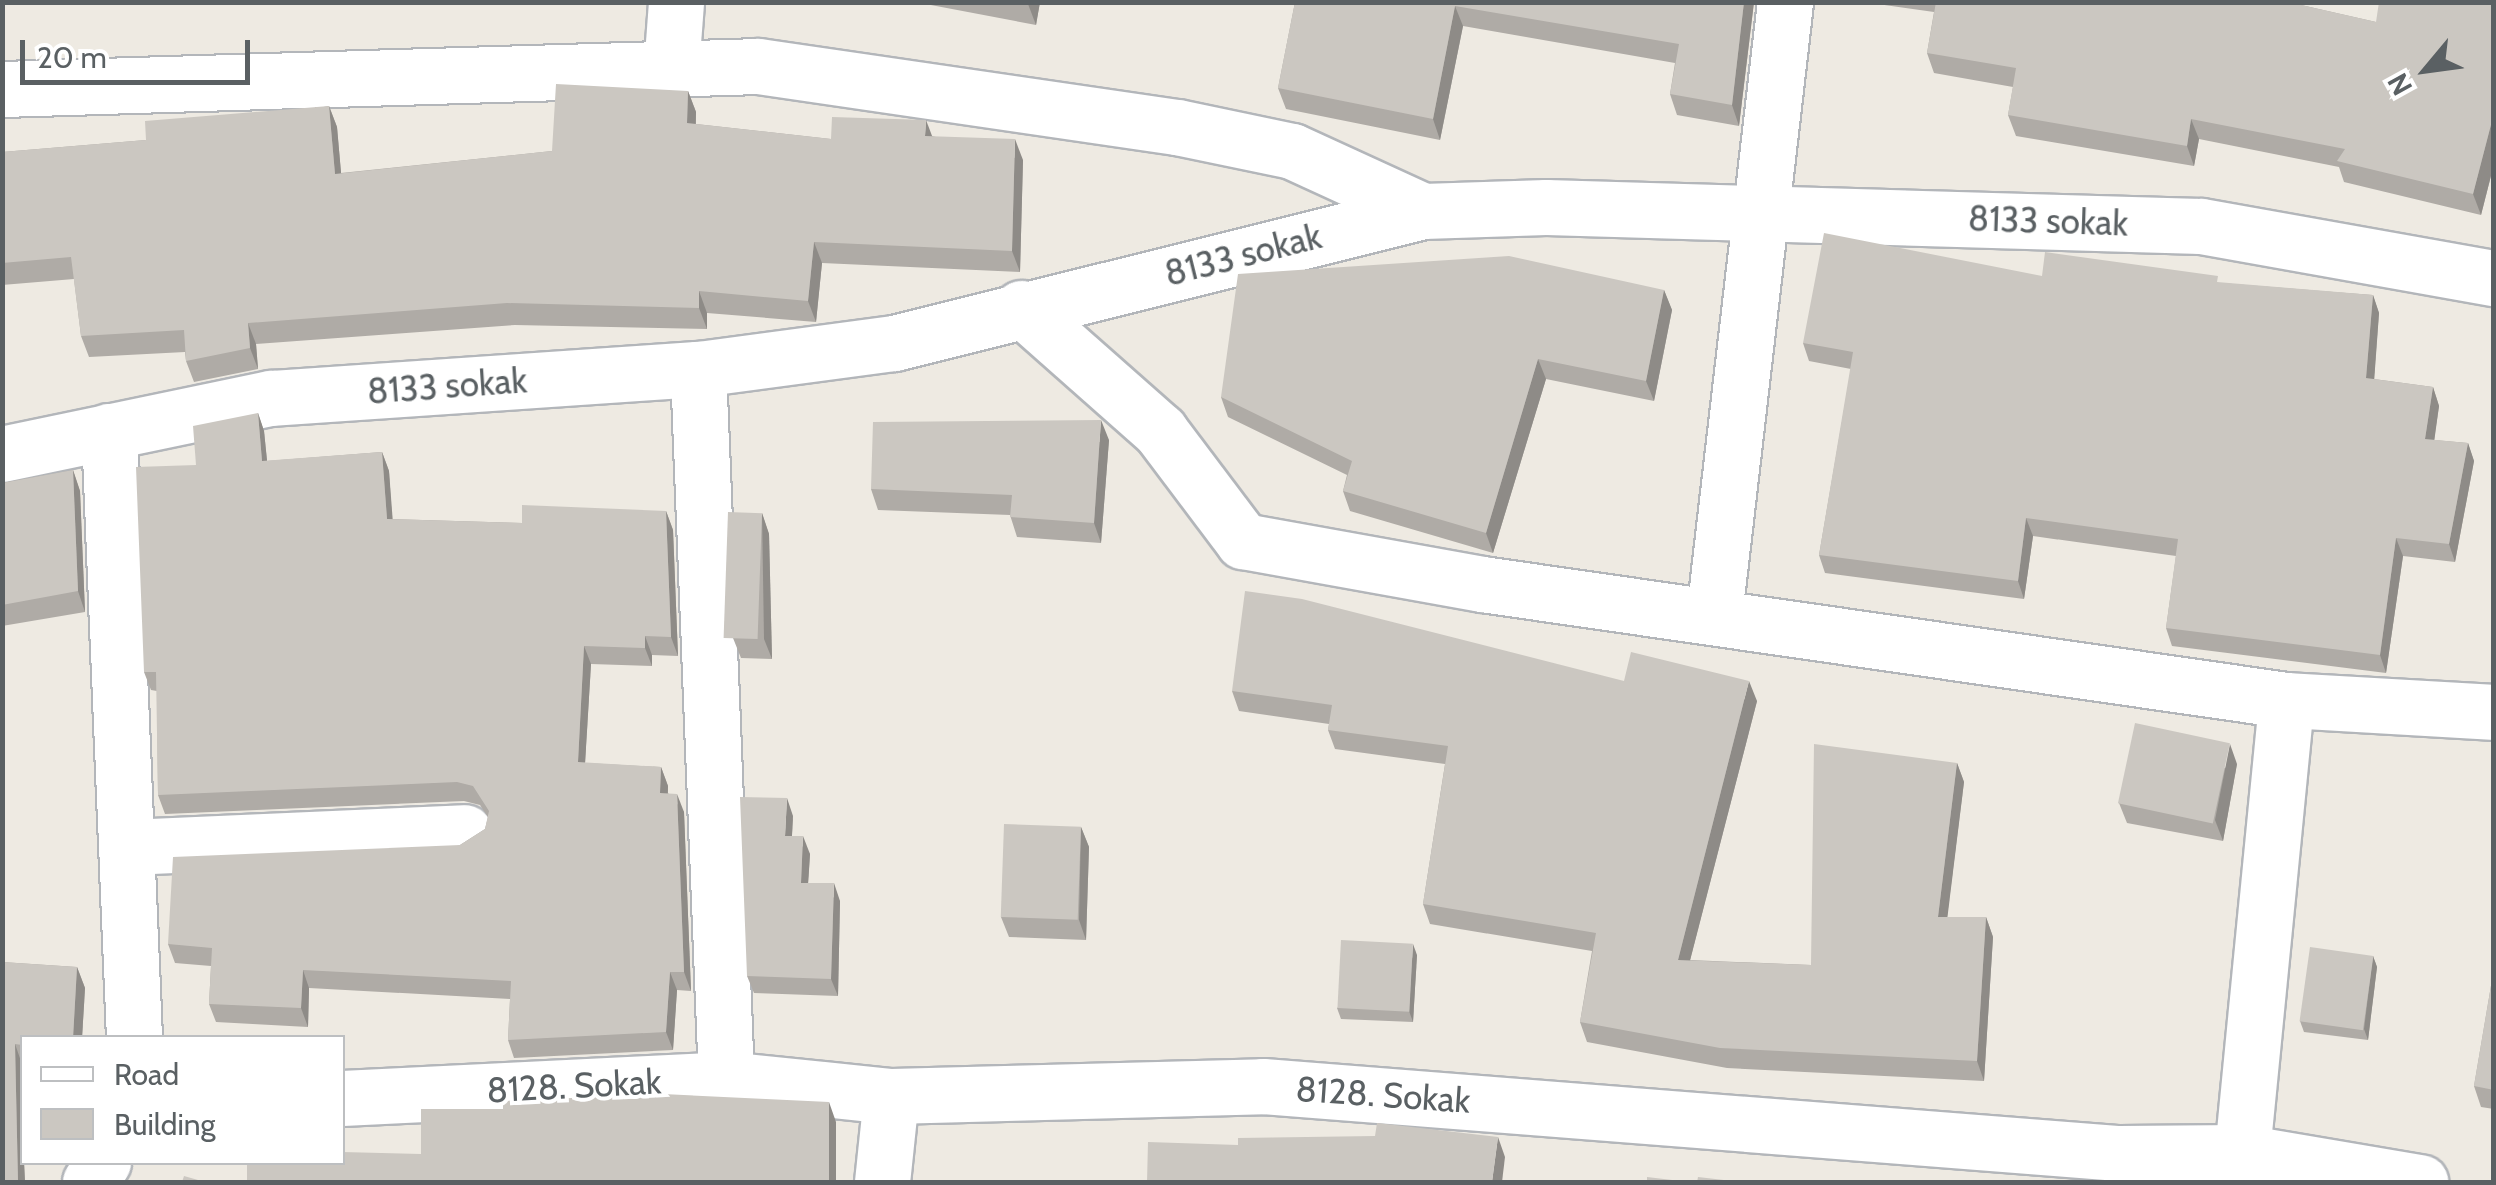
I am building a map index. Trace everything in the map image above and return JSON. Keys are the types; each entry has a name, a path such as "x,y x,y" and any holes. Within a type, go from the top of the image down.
{"street":[{"path":"671,69 676,2"},
{"path":"1714,614 1784,2"},
{"path":"2,89 758,66 1176,127 1292,151 1423,211"},
{"name":"8133 sokak","path":"2,454 271,398 698,369 894,343 1020,308 1423,211 1758,212 2201,226 2494,278"},
{"path":"1020,308 1160,431 1243,542 1482,584 1714,614 2286,700 2494,712"},
{"path":"698,369 726,1079"},
{"path":"109,431 134,1035"},
{"path":"2242,1152 2286,700"},
{"path":"126,848 465,832"},
{"name":"8128. Sokak","path":"345,1098 726,1079 892,1096 1264,1086 2118,1168 2242,1152 2420,1182"},
{"path":"882,1182 892,1096"}],"building":[{"path":"1295,2 1744,2 1732,105 1670,94 1679,44 1455,6 1433,119 1278,88"},
{"path":"1936,2 2288,2 2376,22 2379,2 2494,2 2494,113 2473,194 2337,161 2345,149 2191,119 2187,146 2008,115 2016,68 1927,53"},
{"path":"556,84 688,91 687,123 831,139 832,117 926,120 925,136 1015,139 1012,251 814,242 808,301 699,291 699,308 507,303 248,323 250,348 186,361 184,330 81,336 71,257 2,263 2,152 146,140 145,121 329,106 335,174 552,151"},
{"path":"1824,233 2042,276 2045,252 2218,276 2217,282 2373,295 2366,378 2433,387 2425,439 2468,443 2449,544 2396,538 2380,655 2166,628 2178,539 2026,518 2018,581 1819,555 1853,352 1803,343"},
{"path":"1509,256 1664,290 1646,381 1538,359 1486,533 1343,491 1352,461 1221,397 1238,274"},
{"path":"258,413 262,461 382,452 387,519 522,523 522,505 666,511 671,637 645,636 645,648 584,646 578,762 661,767 660,793 677,794 684,972 670,972 666,1032 508,1040 511,981 303,970 301,1008 209,1004 212,948 168,944 173,857 460,845 485,829 489,811 473,786 457,782 158,795 156,672 144,672 136,467 196,465 193,426"},
{"path":"1101,420 1094,523 1010,517 1012,495 871,489 873,422"},
{"path":"73,470 78,591 2,605 2,483"},
{"path":"728,512 762,513 758,639 724,638"},
{"path":"1245,591 1302,599 1624,681 1631,652 1749,681 1678,960 1811,965 1814,744 1957,763 1938,917 1986,917 1977,1061 1720,1048 1580,1022 1596,933 1423,904 1448,746 1328,730 1332,705 1232,691"},
{"path":"2135,723 2230,743 2213,823 2118,803"},
{"path":"740,797 787,798 785,836 803,836 801,883 834,883 831,979 747,976"},
{"path":"1004,824 1081,827 1078,920 1001,917"},
{"path":"1341,940 1413,944 1409,1012 1337,1008"},
{"path":"2310,947 2373,956 2363,1030 2300,1021"},
{"path":"2,962 77,967 73,1035 20,1035 20,1045 15,1044 18,1182 2,1182"},
{"path":"2494,968 2494,1090 2474,1086"},
{"path":"663,1094 829,1102 829,1182 247,1182 247,1165 345,1165 345,1152 421,1154 421,1109 503,1109 503,1101"},
{"path":"1377,1123 1498,1137 1492,1182 1147,1182 1148,1142 1238,1145 1238,1138 1375,1136"},
{"path":"184,1176 205,1182 182,1182"},
{"path":"1647,1177 1689,1182 1647,1182"},
{"path":"1698,1177 1741,1182 1697,1182"}]}
